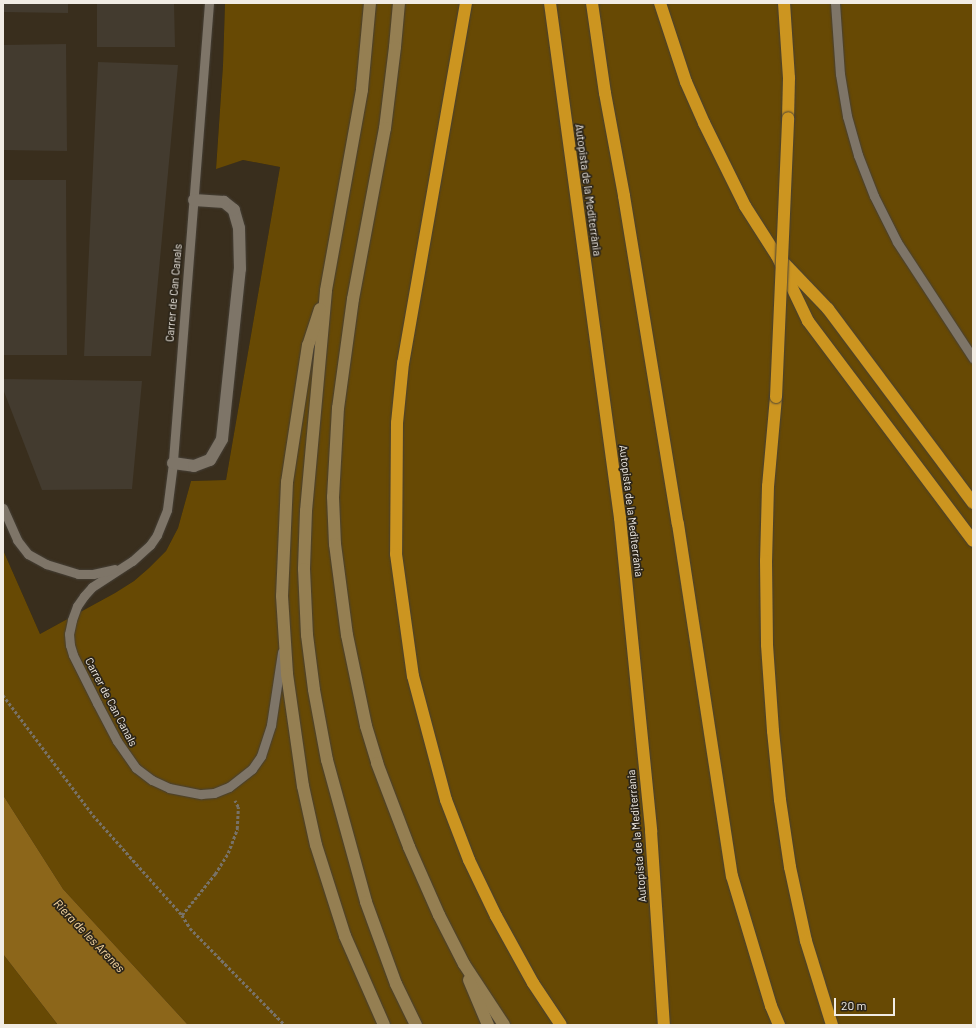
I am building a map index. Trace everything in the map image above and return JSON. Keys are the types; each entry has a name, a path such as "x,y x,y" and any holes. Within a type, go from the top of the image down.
{"highway":[{"path":"466,3 403,363 397,423 396,554 412,676 446,800 469,860 496,916 534,983 561,1025"},
{"name":"Autopista de la Mediterrània","path":"550,3 621,525 651,831 664,1024"},
{"path":"592,3 605,93 624,196 678,524 732,876 771,1006 779,1025"},
{"path":"660,3 681,67 704,123 745,206 777,256 808,321 973,541"},
{"path":"784,3 789,78 788,118 776,397 768,486 766,561 767,645 773,731 780,800 790,867 806,941 832,1025"},
{"path":"777,256 828,309 973,503"}],"main road":[{"path":"370,3 362,90 326,291 306,518 304,569 307,635 314,690 327,760 366,902 385,957 416,1025"},
{"path":"398,3 386,121 353,299 338,408 333,496 335,544 347,636 366,726 377,763 414,858 439,915 464,964 504,1025"},
{"path":"326,291 308,345 287,482 282,596 284,637 293,726 302,786 316,845 345,936 384,1025"},
{"path":"464,964 475,998 488,1025"}],"street":[{"path":"173,463 194,466 210,460 222,439 240,269 239,228 234,210 224,202 194,200"}],"lane":[{"name":"Carrer de Can Canals","path":"209,3 173,463 167,510 157,535 142,553 92,587 77,606 69,634 70,645 78,666 117,741 136,768 152,780 169,788 201,794 214,792 229,787 252,769 261,756 271,725 284,637"},
{"path":"835,3 840,74 847,116 858,155 874,196 897,242 973,358"},
{"name":"Carrer de Can Canals","path":"3,508 17,540 28,554 46,564 78,574 93,574 122,567"}],"path":[{"path":"3,695 93,815 182,915 190,928 201,940 286,1025"},
{"path":"182,915 215,874 228,853 237,829 238,807 229,787"}],"shaded area":[{"path":"3,3 225,3 223,65 216,168 243,160 280,167 226,480 191,481 178,528 166,551 134,581 40,634 3,550"},
{"path":"225,3 973,3 973,1025 188,1025 63,889 3,795 3,550 40,634 134,581 166,551 178,528 191,481 226,480 280,167 243,160 216,169 223,65"},
{"path":"3,954 58,1025 3,1025"}],"water":[{"name":"Riera de les Arenes","path":"3,795 63,889 188,1025 58,1025 3,954"}],"building":[{"path":"3,3 68,3 68,13 3,12"},
{"path":"97,3 174,3 175,47 97,47"},
{"path":"66,44 67,151 3,150 3,45"},
{"path":"98,62 178,65 151,356 84,356"},
{"path":"3,180 66,180 67,355 3,355"},
{"path":"3,379 142,381 132,489 42,490 3,389"}]}
